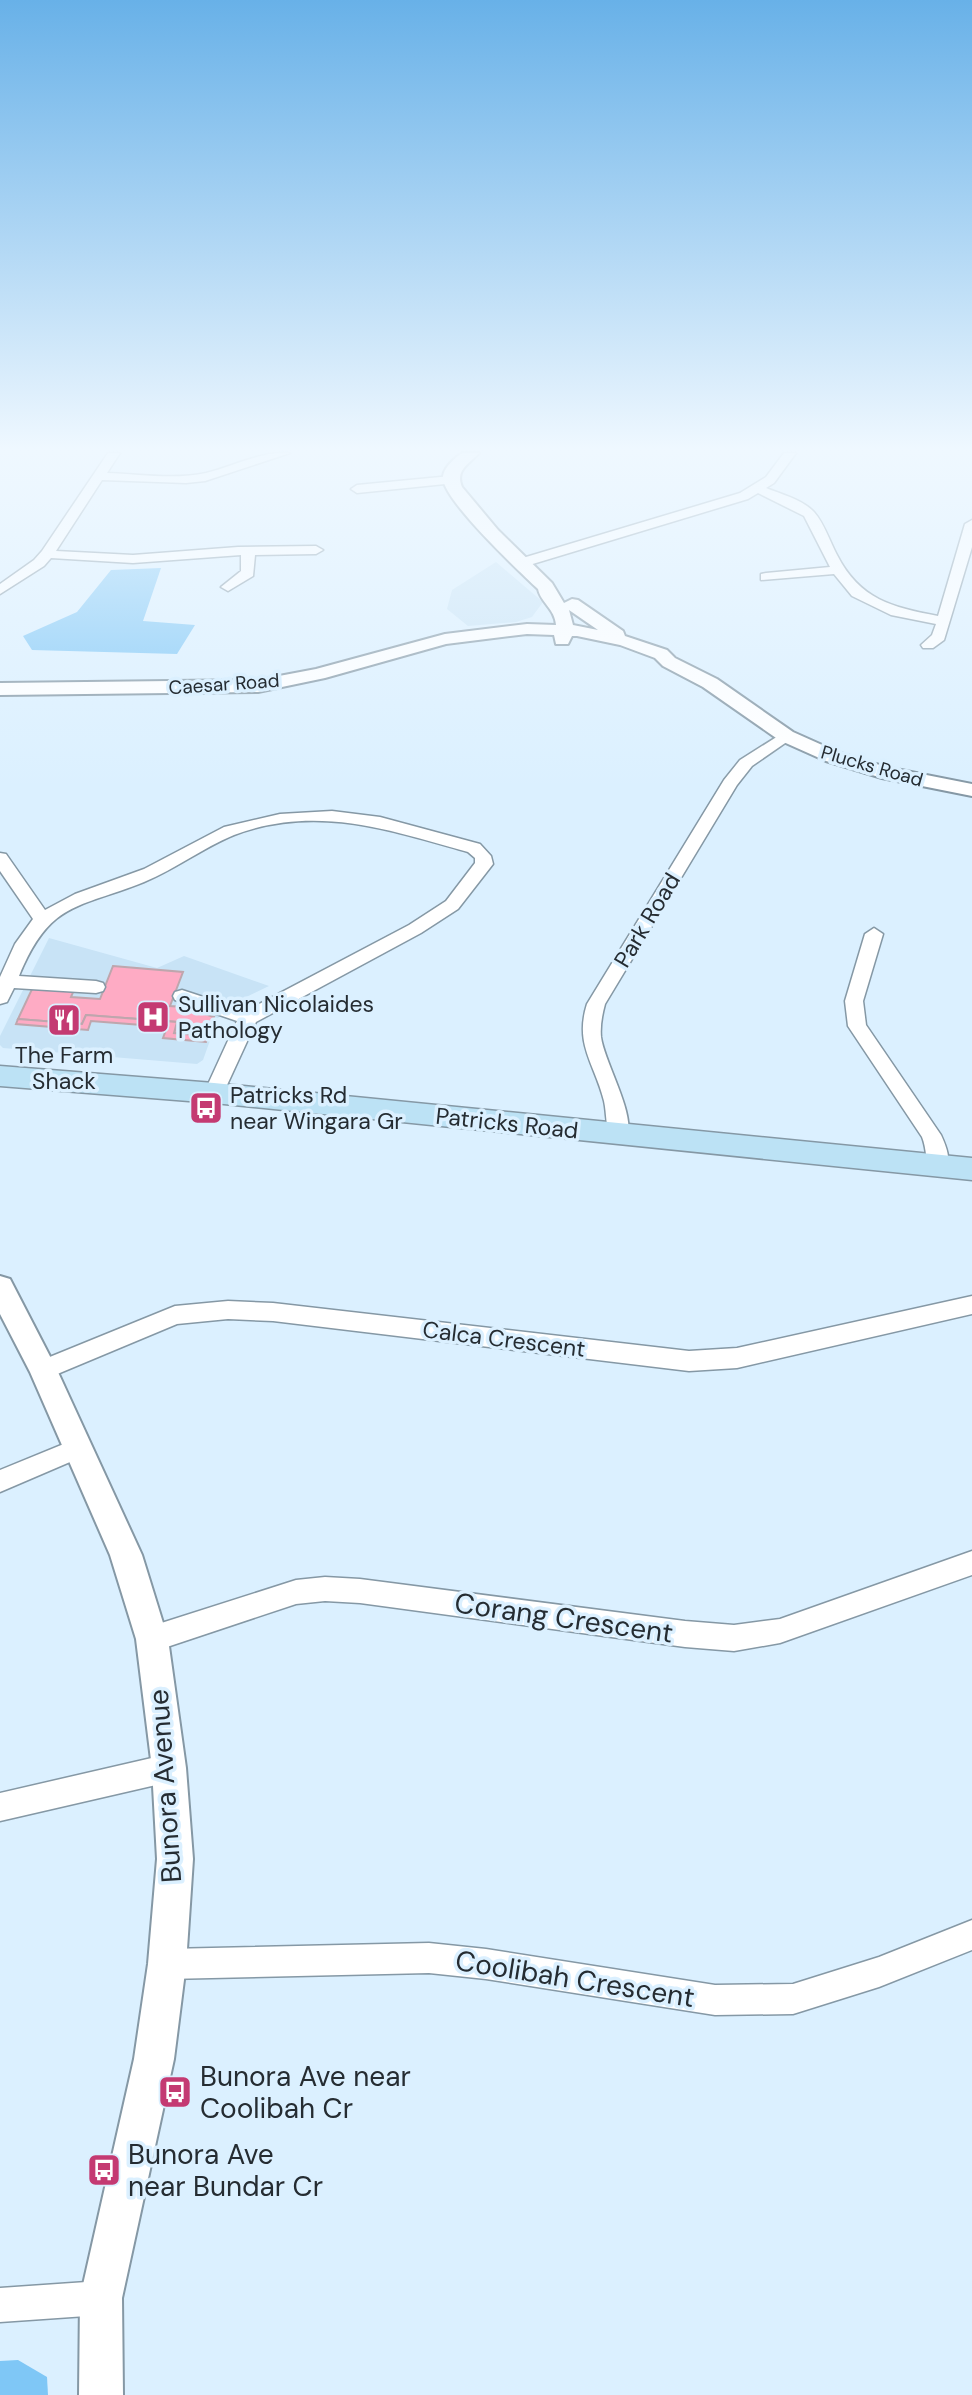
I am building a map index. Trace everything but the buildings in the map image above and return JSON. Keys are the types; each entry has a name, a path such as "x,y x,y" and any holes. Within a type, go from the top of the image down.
{"main road":[{"name":"Patricks Road","path":"0,1076 214,1093 938,1166 971,1173"}],"street":[{"path":"0,590 36,565"},
{"path":"228,587 248,573 248,565"},
{"path":"523,565 557,598 625,641"},
{"path":"835,565 857,593 877,604 896,612 943,621"},
{"path":"928,645 939,637 961,565"},
{"path":"766,577 838,570"},
{"path":"527,629 553,615 557,598"},
{"path":"557,598 576,610 569,636"},
{"name":"Caesar Road","path":"0,689 223,688 258,685 318,674 426,643 527,629 569,636"},
{"name":"Caesar Road","path":"485,635 569,636"},
{"name":"Plucks Road","path":"569,636 625,641 661,654 669,662"},
{"name":"Plucks Road","path":"569,636 669,662 710,683 786,736 857,765 972,790"},
{"name":"Park Road","path":"619,1134 613,1099 591,1041 589,1021 596,1004 730,783 746,763 786,736"},
{"path":"96,988 4,989 30,936 42,919 69,904 148,874 206,841 233,830 274,820 326,816 367,819 474,848 483,856 484,864 452,905 415,929 248,1018 214,1093"},
{"path":"0,858 42,919"},
{"path":"874,934 854,1001 857,1026 931,1135 937,1149 938,1166"},
{"path":"182,996 248,1018"},
{"name":"Bunora Avenue","path":"0,1287 43,1370 126,1555 152,1639 170,1768 175,1858 167,1964 154,2059 101,2298 101,2395"},
{"name":"Calca Crescent","path":"43,1370 176,1315 228,1310 273,1312 689,1361 737,1358 972,1305"},
{"path":"0,1481 76,1448"},
{"name":"Corang Crescent","path":"152,1639 296,1592 326,1589 734,1638 780,1631 972,1563"},
{"path":"0,1807 170,1768"},
{"name":"Coolibah Crescent","path":"167,1964 429,1958 486,1964 715,2000 793,1999 879,1972 972,1935"},
{"path":"0,2305 101,2298"}],"shaded area":[{"path":"492,565 499,565 543,602 532,617 516,622 468,626 447,609 452,590"},
{"path":"161,568 143,621 195,625 177,654 32,650 23,636 77,612 111,570"},
{"path":"49,938 157,968 184,956 269,986 236,1002 218,1018 203,1060 197,1064 3,1048 0,1045 0,1036"},
{"path":"18,2360 47,2377 48,2395 0,2395 0,2361"}],"place":[{"name":"Sullivan Nicolaides Pathology","path":"153,1017"},
{"name":"The Farm Shack","path":"64,1020"},
{"name":"Patricks Rd near Wingara Gr","path":"206,1108"},
{"name":"Bunora Ave near Coolibah Cr","path":"175,2092"},
{"name":"Bunora Ave near Bundar Cr","path":"104,2170"}]}
